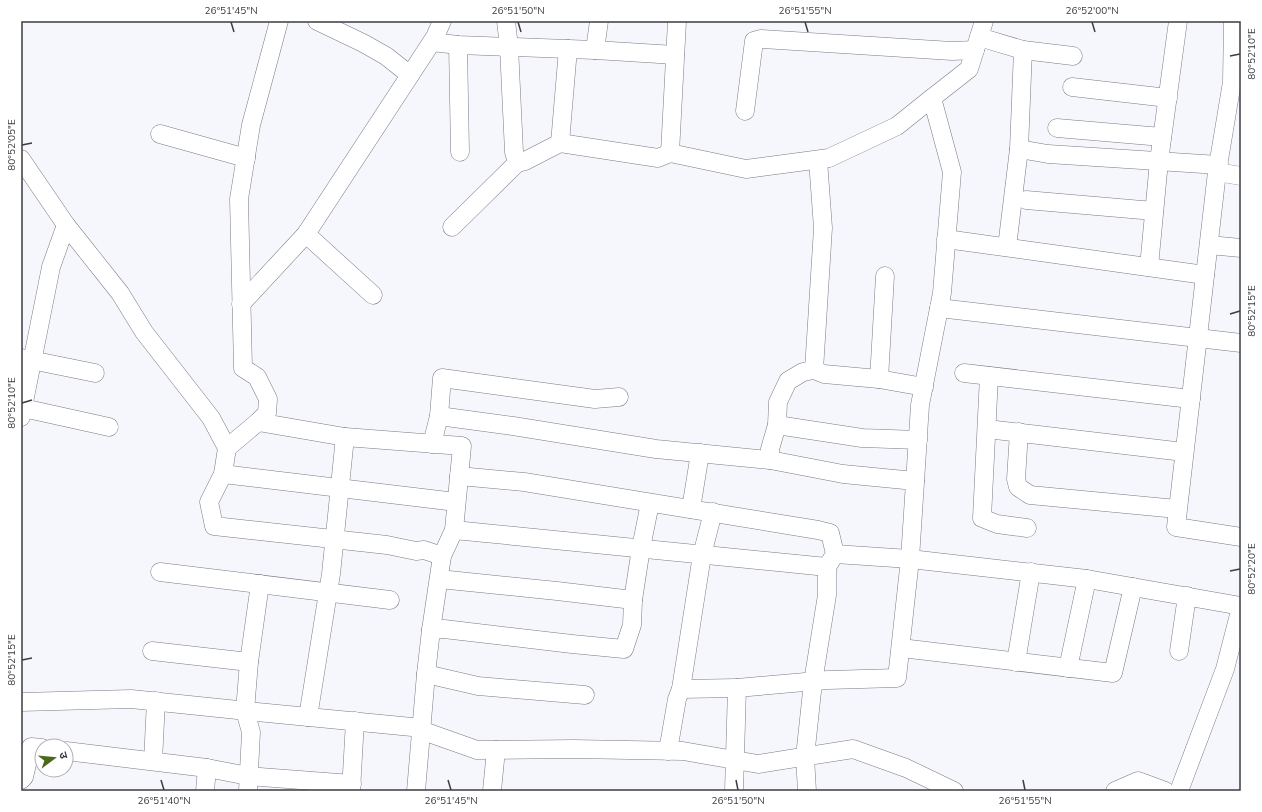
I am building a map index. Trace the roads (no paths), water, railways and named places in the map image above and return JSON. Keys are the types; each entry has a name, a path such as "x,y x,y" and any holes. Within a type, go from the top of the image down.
{"street":[{"path":"227,448 267,414 268,399 257,377 243,368 239,199 251,125 279,21"},
{"path":"317,21 386,56 410,75"},
{"path":"241,304 306,234 432,42 442,21"},
{"path":"506,21 509,47 514,152 517,163"},
{"path":"595,50 599,21"},
{"path":"670,154 677,21"},
{"path":"1149,267 1159,161 1178,21"},
{"path":"1233,21 1232,82 1218,168 1176,527 1241,537"},
{"path":"452,227 517,163 525,161 560,143 658,158 670,154 746,169 829,158 897,126 969,69 979,36"},
{"path":"745,111 754,41 761,39 952,51 979,36 1022,50 1074,56"},
{"path":"432,42 458,45 595,50 675,55"},
{"path":"458,45 460,152"},
{"path":"560,143 568,49"},
{"path":"1007,247 1019,149 1022,50"},
{"path":"1072,87 1168,98"},
{"path":"682,689 737,688 813,682 897,678 910,559 920,405 942,293 952,172 932,98"},
{"path":"1057,128 1162,137"},
{"path":"160,134 246,158"},
{"path":"1019,149 1048,154 1159,161 1218,168 1241,176"},
{"path":"21,159 66,225 120,293 144,332 211,418 227,448 223,474 209,502 214,526 387,545 416,551 424,550 442,556"},
{"path":"814,370 823,228 818,160"},
{"path":"1026,200 1154,211"},
{"path":"66,225 51,267 26,359 22,412 109,427"},
{"path":"306,234 373,295"},
{"path":"946,239 1205,275"},
{"path":"1209,245 1241,248"},
{"path":"879,379 885,276"},
{"path":"939,308 1241,343"},
{"path":"26,359 95,373"},
{"path":"770,460 770,449 777,425 778,402 788,381 803,372 814,370 824,374 879,379 924,387"},
{"path":"964,373 1191,399"},
{"path":"989,376 982,518 997,524 1027,528"},
{"path":"432,444 439,416 442,378 595,399 618,397"},
{"path":"439,416 513,426 656,449 770,460 843,474 915,481"},
{"path":"258,422 345,437 462,446 454,530 442,556 431,630 416,791"},
{"path":"777,425 862,438 918,440"},
{"path":"986,429 1184,452"},
{"path":"1019,432 1016,479 1018,487 1030,495 1177,509"},
{"path":"308,717 328,593 345,437"},
{"path":"691,509 700,453"},
{"path":"223,474 456,502"},
{"path":"459,476 524,482 713,512 830,533 831,560 813,682 805,757 807,791"},
{"path":"431,630 444,629 624,649 632,625 633,600 650,503"},
{"path":"668,751 677,699 682,689 702,555 713,512"},
{"path":"454,530 702,555 831,560 910,559 1087,579 1241,606 1225,669 1179,791"},
{"path":"160,572 390,600"},
{"path":"1016,662 1031,572"},
{"path":"439,579 633,600"},
{"path":"1068,668 1087,579"},
{"path":"248,783 251,732 245,711 249,662 260,584"},
{"path":"901,648 1113,673 1133,587"},
{"path":"1179,651 1187,596"},
{"path":"152,651 249,662"},
{"path":"426,674 478,686 585,695"},
{"path":"734,791 737,688"},
{"path":"21,702 131,699 412,727 477,750 574,749 683,751 758,764 853,749 906,768 954,791"},
{"path":"153,761 156,701"},
{"path":"74,752 208,768 248,783 352,787 355,721"},
{"path":"21,780 24,777 31,747 34,747"},
{"path":"492,791 496,750"},
{"path":"205,791 208,768"},
{"path":"1115,791 1138,781 1164,791"}]}
